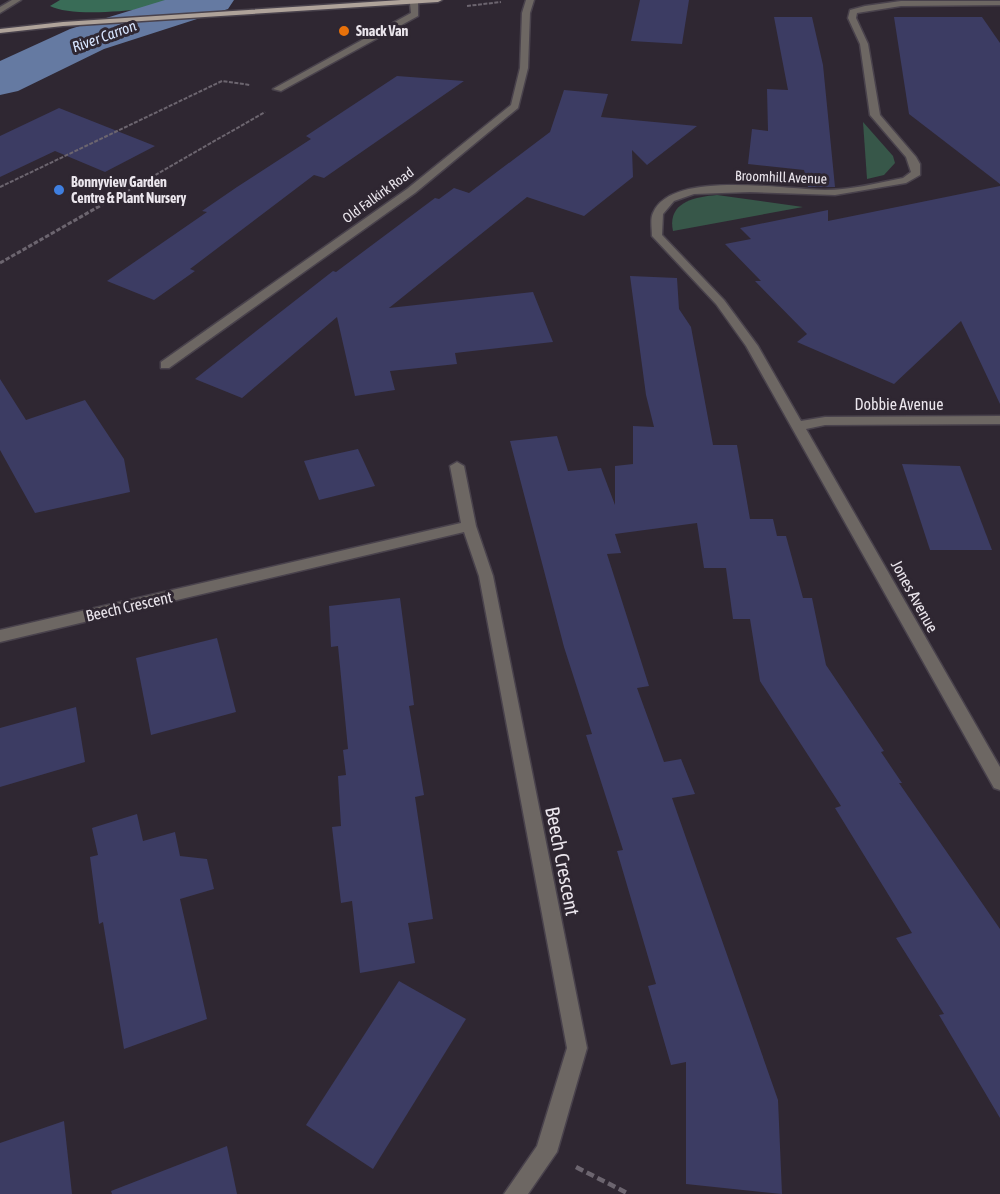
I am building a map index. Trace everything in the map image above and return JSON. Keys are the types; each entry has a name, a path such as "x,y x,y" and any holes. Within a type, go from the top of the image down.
{"main road":[{"path":"0,32 63,24 438,0"}],"street":[{"path":"0,11 17,0"},
{"name":"Old Falkirk Road","path":"165,365 411,191 515,106 524,68 526,13 530,0"},
{"path":"278,89 415,14 414,3"},
{"name":"Broomhill Avenue","path":"799,426 752,346 720,302 657,236 653,222 656,212 668,200 685,191 704,189 825,193 906,180 916,173 916,165 909,153 880,126 875,115 864,44 852,18 853,12 859,7 883,3 1000,3"},
{"name":"Dobbie Avenue","path":"799,426 825,421 1000,420"},
{"name":"Jones Avenue","path":"799,426 1000,783"},
{"name":"Beech Crescent","path":"457,466 469,526 486,576 577,1048 546,1152 515,1194"},
{"name":"Beech Crescent","path":"0,636 469,526"}],"path":[{"path":"0,187 222,81 278,89"},
{"path":"0,263 272,108"},
{"path":"546,1152 629,1194"}],"green space":[{"path":"60,0 189,0 159,7 78,12 50,6"},
{"path":"863,122 893,156 895,163 884,175 867,179"},
{"path":"717,195 803,207 673,231 674,214 684,203"}],"building":[{"path":"640,0 689,0 682,44 631,41"},
{"path":"774,17 812,17 823,65 835,187 808,187 804,170 748,164 752,129 768,131 767,89 788,90"},
{"path":"894,17 982,17 1000,43 1000,184 909,114"},
{"path":"397,76 464,81 324,178 314,175 190,269 195,271 154,300 107,281 207,212 202,211 311,139 306,136"},
{"path":"564,90 608,94 601,117 697,126 647,165 632,150 633,177 584,216 527,197 389,308 533,292 553,342 455,353 457,364 390,371 395,390 355,396 337,317 242,398 195,379 333,271 336,272 435,198 439,199 454,188 469,193 550,132"},
{"path":"59,108 155,146 105,172 55,151 0,177 0,136"},
{"path":"1000,186 1000,404 961,321 894,384 797,342 807,334 755,281 761,281 725,244 751,239 740,228 828,210 828,221"},
{"path":"630,276 677,278 679,309 691,327 713,445 737,445 750,519 773,519 777,536 786,536 803,598 812,598 826,665 884,751 881,752 902,783 899,783 1000,929 1000,1118 939,1015 944,1014 896,938 912,933 835,808 841,806 760,681 750,619 733,619 726,568 704,568 697,523 615,534 621,553 607,554 649,686 637,688 664,762 681,759 695,794 672,798 778,1100 782,1194 686,1184 686,1062 671,1065 648,986 656,984 617,851 623,850 586,735 592,734 564,647 510,441 557,436 568,471 601,468 615,505 615,466 633,464 633,426 654,427 646,395"},
{"path":"0,379 26,420 85,400 124,459 130,492 35,513 0,450"},
{"path":"358,449 375,486 319,500 304,461"},
{"path":"902,464 960,466 992,550 930,550"},
{"path":"400,598 414,705 409,706 424,795 415,797 433,919 408,923 415,963 360,973 352,901 341,903 332,827 341,826 338,776 346,775 343,750 348,749 338,646 331,647 329,606"},
{"path":"217,638 236,712 151,735 136,658"},
{"path":"76,707 85,762 0,787 0,728"},
{"path":"137,814 143,841 175,832 180,856 207,859 214,889 180,899 207,1019 124,1049 103,922 99,924 90,857 98,855 92,828"},
{"path":"399,981 466,1019 373,1169 306,1125"},
{"path":"64,1121 72,1194 0,1194 0,1143"},
{"path":"227,1146 237,1194 112,1194 111,1191"}],"waterway":[{"name":"River Carron","path":"0,80 87,39 212,0"}],"place":[{"name":"Snack Van","path":"344,31"},
{"name":"Bonnyview Garden Centre & Plant Nursery","path":"59,190"}]}
